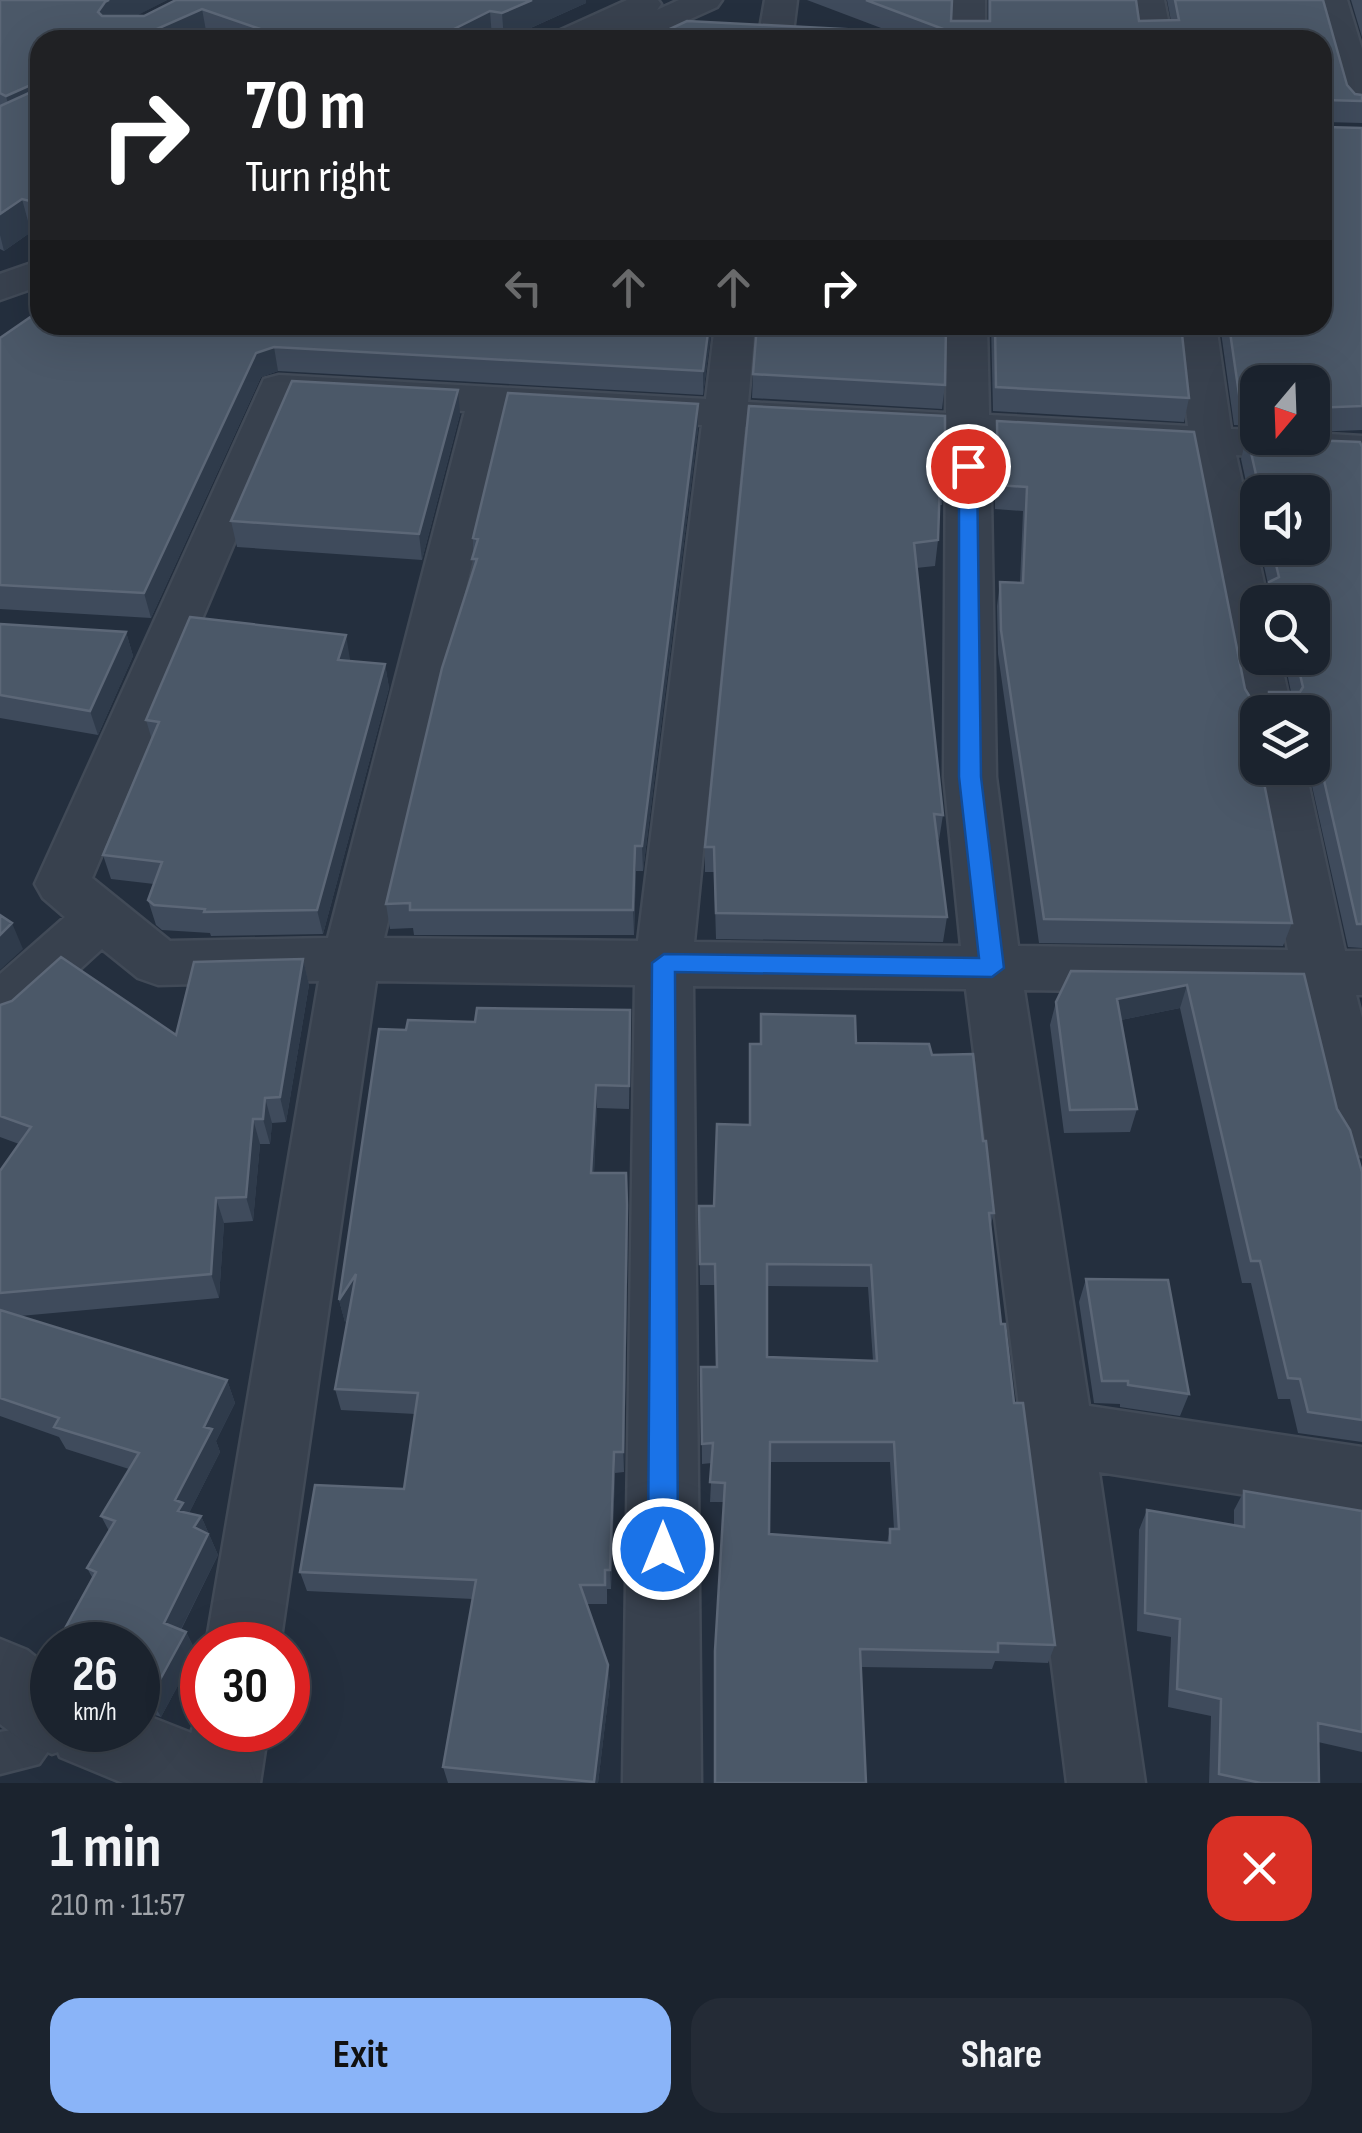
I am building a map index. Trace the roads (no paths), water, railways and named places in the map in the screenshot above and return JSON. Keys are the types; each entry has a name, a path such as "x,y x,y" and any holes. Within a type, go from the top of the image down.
{"street":[{"path":"588,30 652,0"},
{"path":"640,30 706,0"},
{"path":"776,30 780,0"},
{"path":"968,30 969,0"},
{"path":"1148,0 1153,30"},
{"path":"1330,0 1362,106"},
{"path":"0,318 21,282"},
{"path":"662,1783 664,963 733,335"},
{"path":"967,335 970,777 992,968 1106,1783"},
{"path":"1197,335 1211,440 1264,695"},
{"path":"1341,972 352,959 158,963 62,884 279,388 1362,448"},
{"path":"247,1622 352,959 490,400"},
{"path":"113,636 169,639"},
{"path":"1283,785 1341,972 1362,1131"},
{"path":"0,1008 102,917"},
{"path":"1059,1434 1362,1480"},
{"path":"133,1752 220,1783 226,1752"}]}
